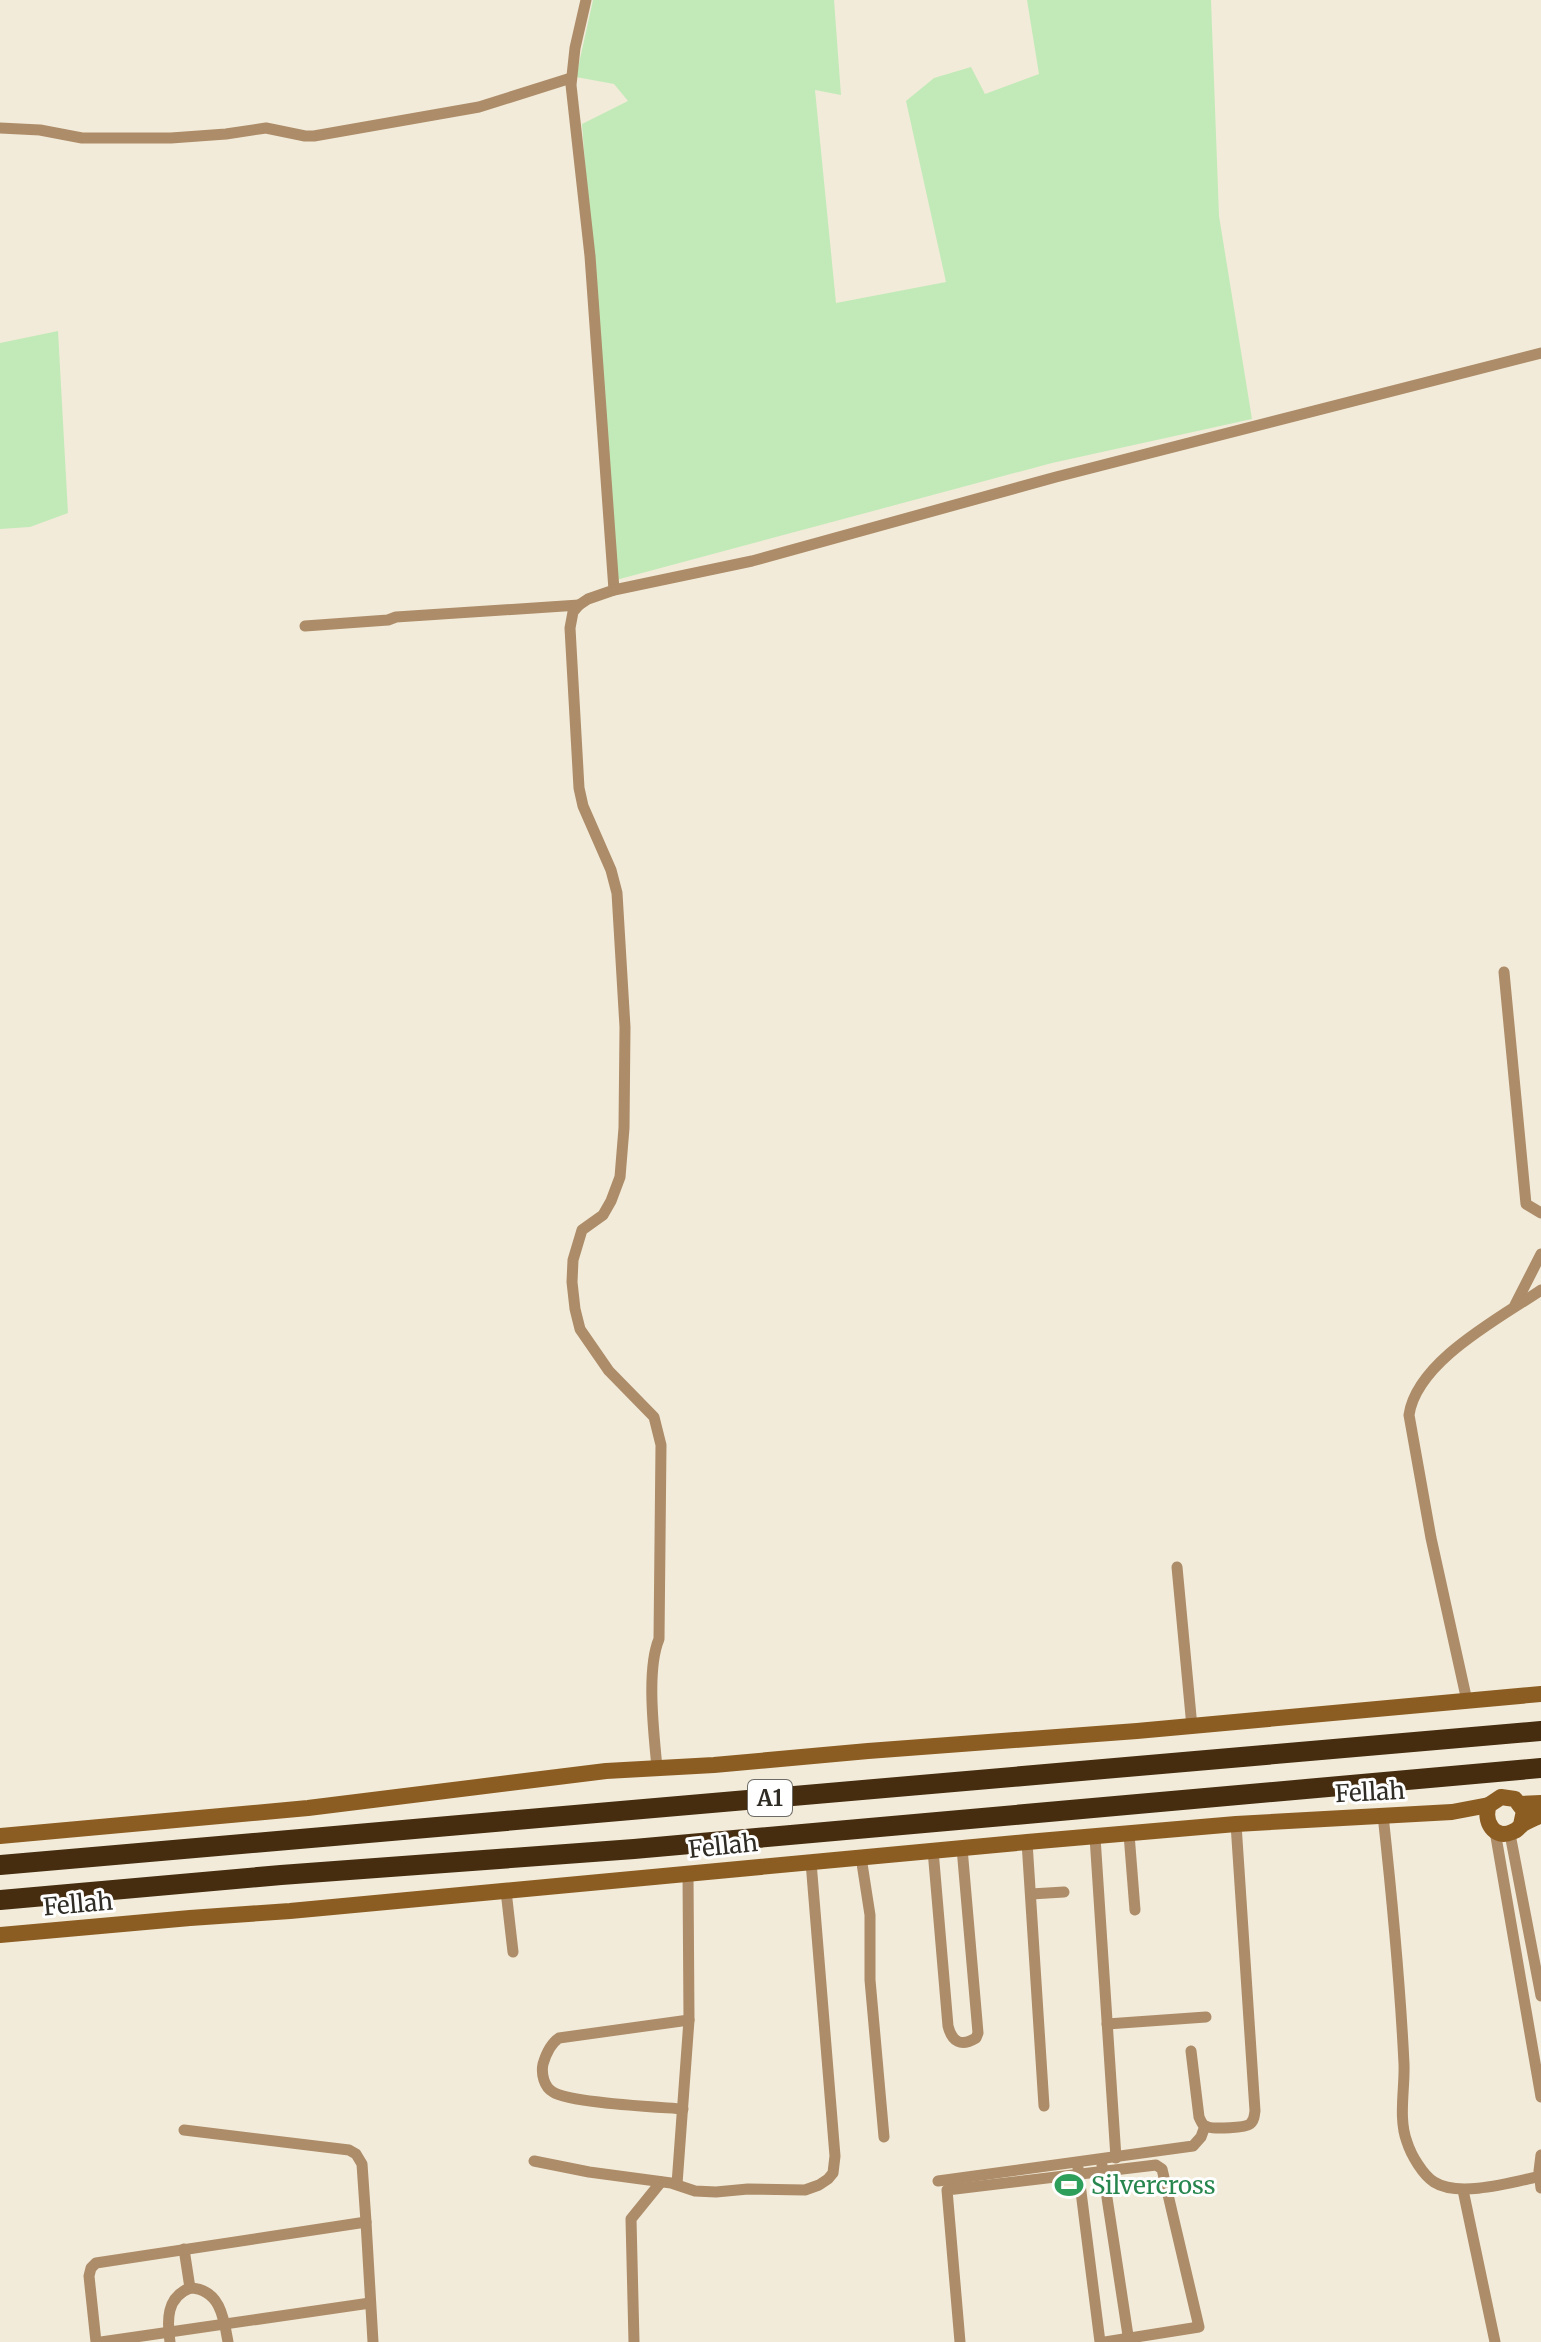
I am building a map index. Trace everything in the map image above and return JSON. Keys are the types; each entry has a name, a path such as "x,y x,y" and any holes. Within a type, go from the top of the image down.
{"highway":[{"name":"A1","path":"0,1865 1541,1731"},
{"name":"A1","path":"0,1900 634,1849 1541,1768"}],"street":[{"path":"586,0 571,78 590,256 614,590"},
{"path":"0,128 40,130 82,138 171,138 266,128 314,136 479,107 571,78"},
{"path":"657,1768 653,1741 653,1685 654,1656 659,1639 661,1445 654,1417 609,1371 580,1329 572,1282 573,1260 582,1230 603,1215 620,1177 625,1027 617,893 611,870 583,806 577,769 570,628 573,612 588,599 614,590 752,561 1056,477 1541,353"},
{"path":"305,626 579,605"},
{"path":"1504,972 1526,1204 1541,1213"},
{"path":"1512,1309 1541,1254"},
{"path":"1467,1701 1431,1538 1409,1415 1416,1393 1436,1368 1471,1337 1541,1290"},
{"path":"1177,1567 1192,1727"},
{"path":"0,1836 308,1808 559,1776 1192,1727 1541,1694"},
{"name":"Fellah","path":"0,1935 1236,1824 1452,1812 1489,1805 1501,1797 1515,1799 1520,1804 1541,1803"},
{"path":"1504,1828 1524,1818 1520,1804"},
{"path":"1489,1805 1486,1818 1504,1828 1539,1970 1541,1996"},
{"name":"Fellah","path":"1452,1812 1504,1828"},
{"path":"1383,1815 1402,2037 1406,2141 1419,2165 1436,2183 1463,2190 1540,2180 1541,2155"},
{"path":"1504,1828 1541,1815"},
{"path":"1205,2126 1243,2127 1254,2119 1255,2111 1236,1824"},
{"path":"1504,1828 1519,1975 1541,2097"},
{"path":"1129,1834 1135,1910"},
{"path":"1095,1837 1116,2158"},
{"path":"1027,1842 1044,2106"},
{"path":"933,1850 948,2026 953,2039 965,2043 976,2038 978,2033 962,1848"},
{"path":"861,1857 870,1915 870,1980 884,2137"},
{"path":"534,2161 677,2184 703,2192 805,2190 819,2185 833,2173 835,2156 811,1862"},
{"path":"677,2184 689,2020 688,1874"},
{"path":"506,1891 513,1952"},
{"path":"1031,1894 1064,1892"},
{"path":"1519,1975 1539,1970"},
{"path":"1107,2024 1206,2017"},
{"path":"683,2109 555,2094 546,2085 543,2067 552,2043 559,2038 689,2020"},
{"path":"1191,2051 1199,2117 1205,2126"},
{"path":"1102,2165 1116,2158 1193,2146 1205,2126"},
{"path":"184,2130 349,2150 356,2154 362,2164 373,2342"},
{"path":"1102,2165 1128,2340"},
{"path":"960,2342 947,2190 1102,2165 1156,2165 1162,2169 1202,2342"},
{"path":"938,2181 1078,2169"},
{"path":"1078,2169 1103,2342 1199,2327"},
{"path":"634,2342 631,2219 661,2182"},
{"path":"1463,2190 1495,2342"},
{"path":"366,2222 103,2261 91,2268 89,2283 99,2342 169,2337 225,2325 370,2303"},
{"path":"184,2249 190,2288"},
{"path":"169,2337 171,2305 177,2296 190,2288 207,2293 216,2300 222,2310 228,2342"}],"green space":[{"path":"593,0 834,0 841,95 815,90 836,303 946,282 906,101 934,78 971,67 985,94 1039,74 1027,0 1211,0 1219,216 1252,419 1052,463 616,580 582,124 628,101 614,84 576,77"},
{"path":"58,331 68,513 30,527 0,529 0,343"}],"place":[{"name":"Silvercross","path":"1069,2185"}]}
